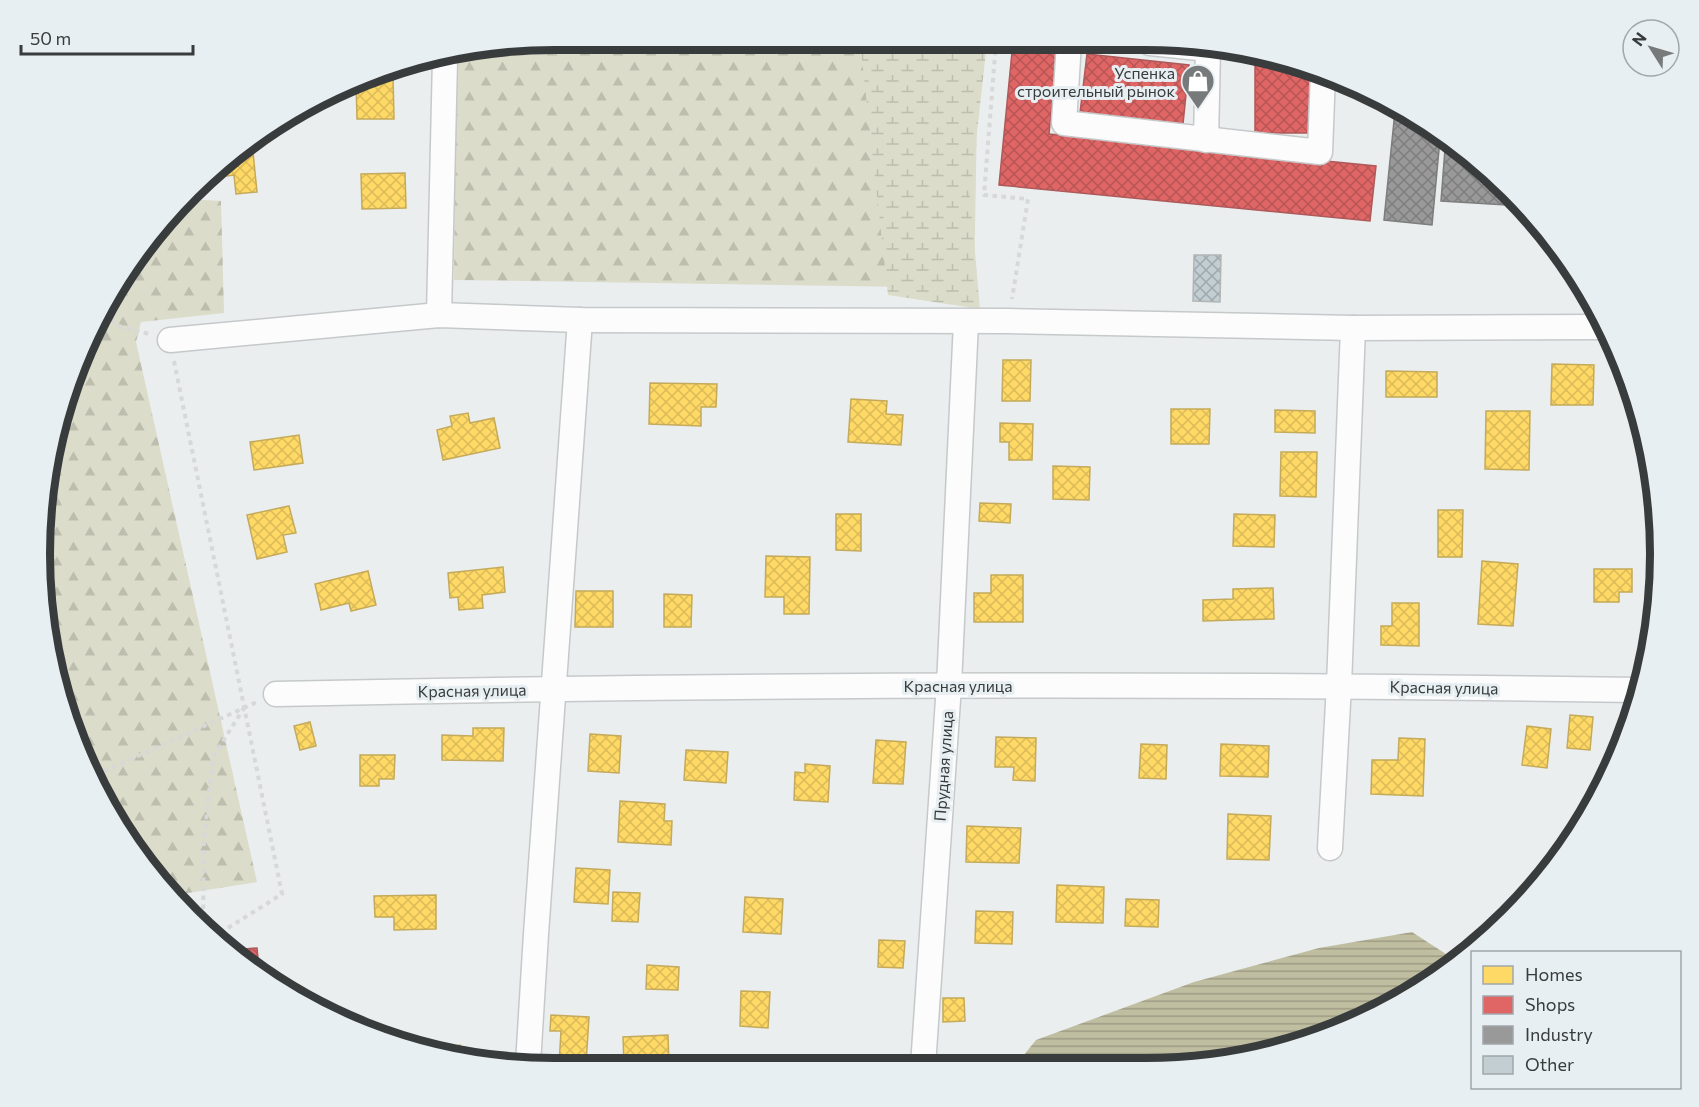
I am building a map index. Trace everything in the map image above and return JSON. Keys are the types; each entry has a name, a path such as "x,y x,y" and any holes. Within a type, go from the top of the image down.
{"street":[{"path":"1069,50 1064,123 1320,152 1323,82"},
{"path":"1206,140 1208,54"},
{"path":"439,315 445,62"},
{"path":"170,340 439,315 580,320 1008,321 1353,328 1596,327"},
{"path":"529,1056 580,320"},
{"name":"Прудная улица","path":"924,1058 949,685 966,322"},
{"path":"1330,848 1353,328"},
{"name":"Красная улица","path":"276,694 553,688 949,685 1339,685 1630,690"}],"path":[{"path":"995,50 984,195 1028,199 1008,321"},
{"path":"109,316 115,325 170,340 282,894 222,933"},
{"path":"99,772 276,694"},
{"path":"203,916 204,839 213,757 245,707"}],"green space":[{"path":"554,50 973,50 978,56 974,288 454,280 456,59 521,51"},
{"path":"861,50 986,50 970,196 980,309 888,295"},
{"path":"195,199 221,201 224,313 141,322 136,342 257,882 182,894 154,860 134,834 117,806 88,746 67,684 54,619 50,554 54,488 59,455 76,391 101,331 134,273"}],"shaded area":[{"path":"1412,932 1449,956 1426,973 1368,1006 1308,1031 1244,1048 1146,1058 1021,1058 1036,1040 1194,982 1319,948"}],"building: Homes":[{"path":"393,76 394,119 357,119 356,90"},
{"path":"249,152 253,152 257,192 236,194 234,175 219,177"},
{"path":"405,173 406,208 362,209 361,174"},
{"path":"1003,360 1031,360 1030,401 1002,401"},
{"path":"1552,364 1594,365 1593,405 1551,405"},
{"path":"1386,371 1437,372 1437,397 1386,397"},
{"path":"650,383 717,384 716,407 701,407 701,426 649,424"},
{"path":"851,399 887,401 886,414 903,415 901,445 848,442"},
{"path":"1171,409 1210,409 1209,444 1171,444"},
{"path":"1275,410 1315,411 1315,433 1275,432"},
{"path":"1486,411 1530,411 1529,470 1485,469"},
{"path":"468,413 470,423 494,418 500,448 443,460 437,430 452,426 450,416"},
{"path":"1000,423 1033,424 1032,460 1009,460 1009,442 1000,442"},
{"path":"299,435 303,463 254,470 250,442"},
{"path":"1281,452 1317,452 1316,497 1280,496"},
{"path":"1053,466 1090,467 1089,500 1053,499"},
{"path":"980,503 1011,504 1010,523 979,521"},
{"path":"289,506 296,533 283,535 287,552 257,559 247,515"},
{"path":"1438,510 1463,510 1462,557 1438,557"},
{"path":"836,514 861,514 861,551 836,550"},
{"path":"1234,514 1275,515 1274,547 1233,546"},
{"path":"766,556 810,557 809,614 784,614 784,597 765,597"},
{"path":"1482,561 1518,564 1513,626 1478,624"},
{"path":"503,567 505,592 482,595 483,608 459,610 458,597 450,598 448,573"},
{"path":"1594,569 1632,569 1632,592 1619,592 1619,602 1594,602"},
{"path":"368,571 376,605 351,611 349,603 321,610 315,584"},
{"path":"991,575 1023,575 1023,622 974,622 974,593 991,593"},
{"path":"1273,588 1274,619 1203,621 1203,600 1233,599 1233,589"},
{"path":"576,591 613,591 613,627 575,627"},
{"path":"664,594 692,595 691,627 664,627"},
{"path":"1392,603 1419,603 1419,646 1381,645 1381,626 1392,626"},
{"path":"1570,715 1593,717 1590,750 1567,748"},
{"path":"310,722 316,746 300,750 294,726"},
{"path":"1527,726 1551,729 1547,768 1522,765"},
{"path":"473,728 504,728 503,761 442,760 442,735 473,736"},
{"path":"590,734 621,736 619,773 588,771"},
{"path":"996,737 1036,738 1035,781 1013,780 1014,767 995,767"},
{"path":"1399,738 1425,739 1423,796 1371,794 1372,760 1398,760"},
{"path":"876,740 906,742 903,784 873,783"},
{"path":"1141,744 1167,745 1166,779 1139,778"},
{"path":"1221,744 1269,746 1268,777 1220,776"},
{"path":"686,750 728,752 726,783 684,780"},
{"path":"360,755 395,755 394,779 379,779 379,786 360,786"},
{"path":"805,764 830,766 828,802 794,800 795,772 805,773"},
{"path":"620,801 665,804 664,821 672,821 671,845 618,842"},
{"path":"1228,814 1271,816 1269,860 1227,859"},
{"path":"967,826 1021,828 1019,863 966,862"},
{"path":"576,868 610,870 608,904 574,902"},
{"path":"1057,885 1104,887 1103,923 1056,922"},
{"path":"613,892 640,893 638,922 612,921"},
{"path":"436,895 436,929 394,930 394,917 375,917 374,896"},
{"path":"745,897 783,899 781,934 743,932"},
{"path":"1126,899 1159,900 1158,927 1125,926"},
{"path":"976,911 1013,912 1012,944 975,943"},
{"path":"879,940 905,941 903,968 878,967"},
{"path":"647,965 679,967 678,990 646,989"},
{"path":"741,991 770,992 768,1028 740,1026"},
{"path":"943,998 964,998 965,1021 943,1022"},
{"path":"551,1015 589,1017 586,1058 559,1058 561,1031 550,1031"},
{"path":"668,1035 669,1058 624,1058 623,1037"},
{"path":"460,1045 461,1049 455,1048 449,1047"}],"building: Shops":[{"path":"1012,50 1057,50 1049,134 1376,166 1370,221 999,185"},
{"path":"1087,54 1189,65 1183,124 1080,113"},
{"path":"1255,62 1311,77 1311,133 1255,133"},
{"path":"257,948 258,962 247,953 242,949"}],"building: Industry":[{"path":"1395,115 1439,144 1432,225 1384,220"},
{"path":"1445,149 1478,175 1510,205 1441,201"}],"building: Other":[{"path":"1194,255 1221,255 1220,302 1193,301"}],"place":[{"name":"Успенка строительный рынок","path":"1198,110"}]}
